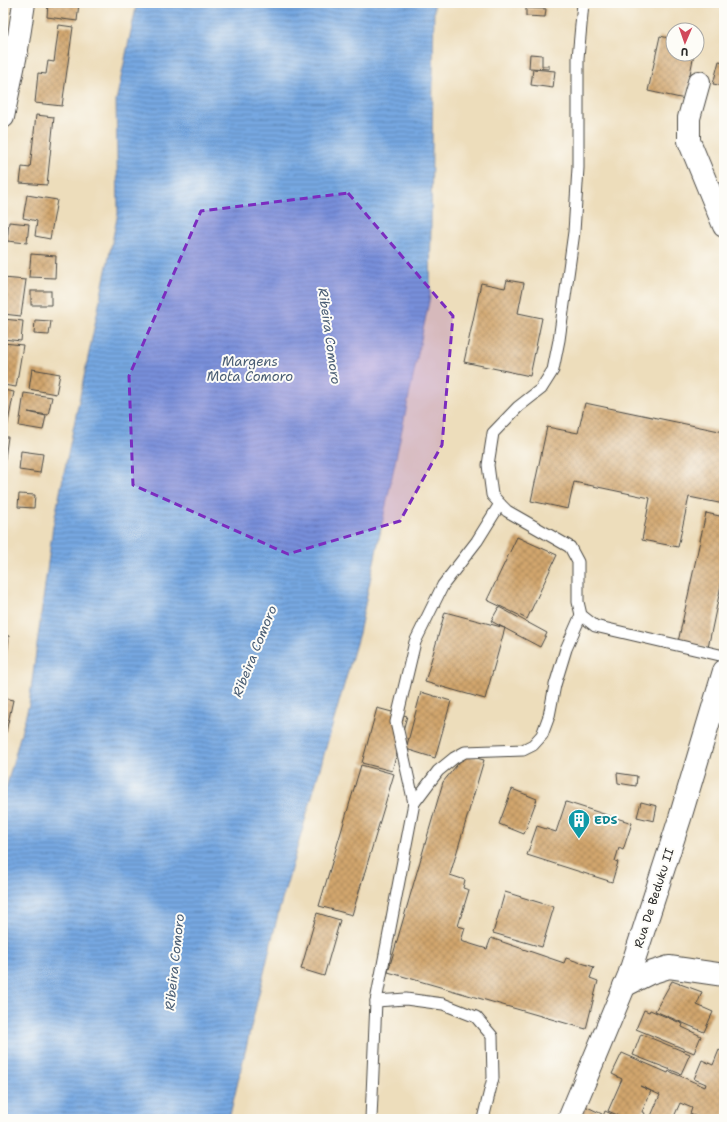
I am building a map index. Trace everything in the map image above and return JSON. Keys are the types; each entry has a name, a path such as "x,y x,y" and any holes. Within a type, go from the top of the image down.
{"street":[{"path":"3,117 10,47 24,3"},
{"path":"699,82 689,118 689,141 724,226"},
{"name":"Rua De Beduku II","path":"569,1119 624,986 680,818 724,671"},
{"path":"624,986 650,973 669,967 724,975"}],"lane":[{"path":"414,803 438,771 454,758 465,752 523,750 533,745 542,735 549,716 554,685 566,649 581,615 578,602 578,562 570,547 507,511 492,495 488,466 493,433 518,407 541,388 553,370 559,340 575,225 578,168 578,58 583,3"},
{"path":"371,1119 376,1000 414,803 396,722 415,642 443,585 477,541 500,504"},
{"path":"581,615 595,626 724,656"},
{"path":"376,1000 406,999 443,1004 476,1017 492,1036 493,1078 483,1119"}],"highlighted area":[{"path":"348,193 453,316 442,445 400,521 288,554 133,485 129,376 201,211"}],"water":[{"name":"Margens Mota Comoro","path":"137,3 434,3 430,297 359,633 278,914 229,1119 3,1119 3,799 29,704 53,526 118,213 116,101"}],"building":[{"path":"48,3 79,3 77,21 47,17"},
{"path":"527,3 545,3 545,7 527,7"},
{"path":"526,8 546,9 545,17 526,16"},
{"path":"59,25 73,27 62,106 35,103 38,73 46,74 48,61 54,62"},
{"path":"660,36 665,37 665,62 692,62 685,99 648,91"},
{"path":"530,54 542,55 542,66 549,66 549,69 529,68"},
{"path":"719,61 724,62 724,86 713,84"},
{"path":"533,69 555,71 553,88 531,85"},
{"path":"36,115 54,117 47,185 20,183 22,167 30,168"},
{"path":"27,195 57,200 50,239 35,236 37,221 23,218"},
{"path":"9,222 29,224 27,243 7,241"},
{"path":"31,254 56,256 55,278 29,277"},
{"path":"3,278 26,280 21,316 3,314"},
{"path":"507,280 524,283 518,313 542,318 530,376 464,362 481,283 505,288"},
{"path":"31,291 51,291 51,305 31,305"},
{"path":"3,319 23,321 21,341 3,339"},
{"path":"35,320 51,321 49,335 34,334"},
{"path":"3,343 23,345 16,387 3,385"},
{"path":"32,369 60,374 56,394 29,389"},
{"path":"3,390 14,392 5,437 8,437 4,465"},
{"path":"24,393 52,397 48,415 28,412 46,416 43,430 19,426"},
{"path":"585,403 724,432 724,504 689,497 678,547 642,540 650,498 574,482 568,509 531,501 547,427 578,433"},
{"path":"21,451 43,454 40,473 19,470"},
{"path":"19,494 35,495 34,508 18,507"},
{"path":"706,513 724,517 724,571 708,648 678,642"},
{"path":"517,537 557,555 527,619 487,600"},
{"path":"499,607 547,633 540,647 491,621"},
{"path":"445,612 505,628 485,699 425,682"},
{"path":"3,635 9,636 6,663 3,663"},
{"path":"421,692 451,701 435,758 406,749"},
{"path":"3,698 13,700 6,732 3,731"},
{"path":"377,708 407,716 392,771 362,763"},
{"path":"465,755 484,760 450,875 465,880 463,888 469,890 458,926 465,928 461,941 487,949 491,938 564,963 566,958 594,967 590,978 598,981 586,1029 388,972 443,782"},
{"path":"361,765 394,774 352,915 319,906"},
{"path":"617,773 637,776 636,786 618,783"},
{"path":"512,789 537,799 524,834 499,824"},
{"name":"EDS","path":"566,802 632,823 623,850 619,848 615,861 618,862 612,882 527,855 537,826 556,832"},
{"path":"641,802 657,806 654,821 637,817"},
{"path":"505,892 554,907 542,947 493,933"},
{"path":"317,913 340,920 324,976 301,969"},
{"path":"672,981 702,992 697,1005 713,1012 704,1032 655,1011"},
{"path":"644,1010 649,1012 650,1010 683,1024 682,1027 701,1036 694,1053 636,1029"},
{"path":"641,1034 690,1054 681,1074 633,1055"},
{"path":"719,1050 724,1053 724,1119 701,1119 690,1114 692,1108 680,1103 673,1119 657,1119 651,1116 660,1095 640,1086 651,1091 642,1112 645,1113 643,1119 627,1119 608,1111 622,1079 612,1074 622,1053 705,1087 706,1084 694,1079 702,1060 713,1065"},
{"path":"583,1105 602,1114 600,1119 576,1119"},
{"path":"605,1111 622,1119 602,1119"}],"place":[{"name":"EDS","path":"579,840"}],"water label":[{"name":"Ribeira Comoro","path":"330,336"},
{"name":"Ribeira Comoro","path":"254,651"},
{"name":"Ribeira Comoro","path":"174,962"}]}
